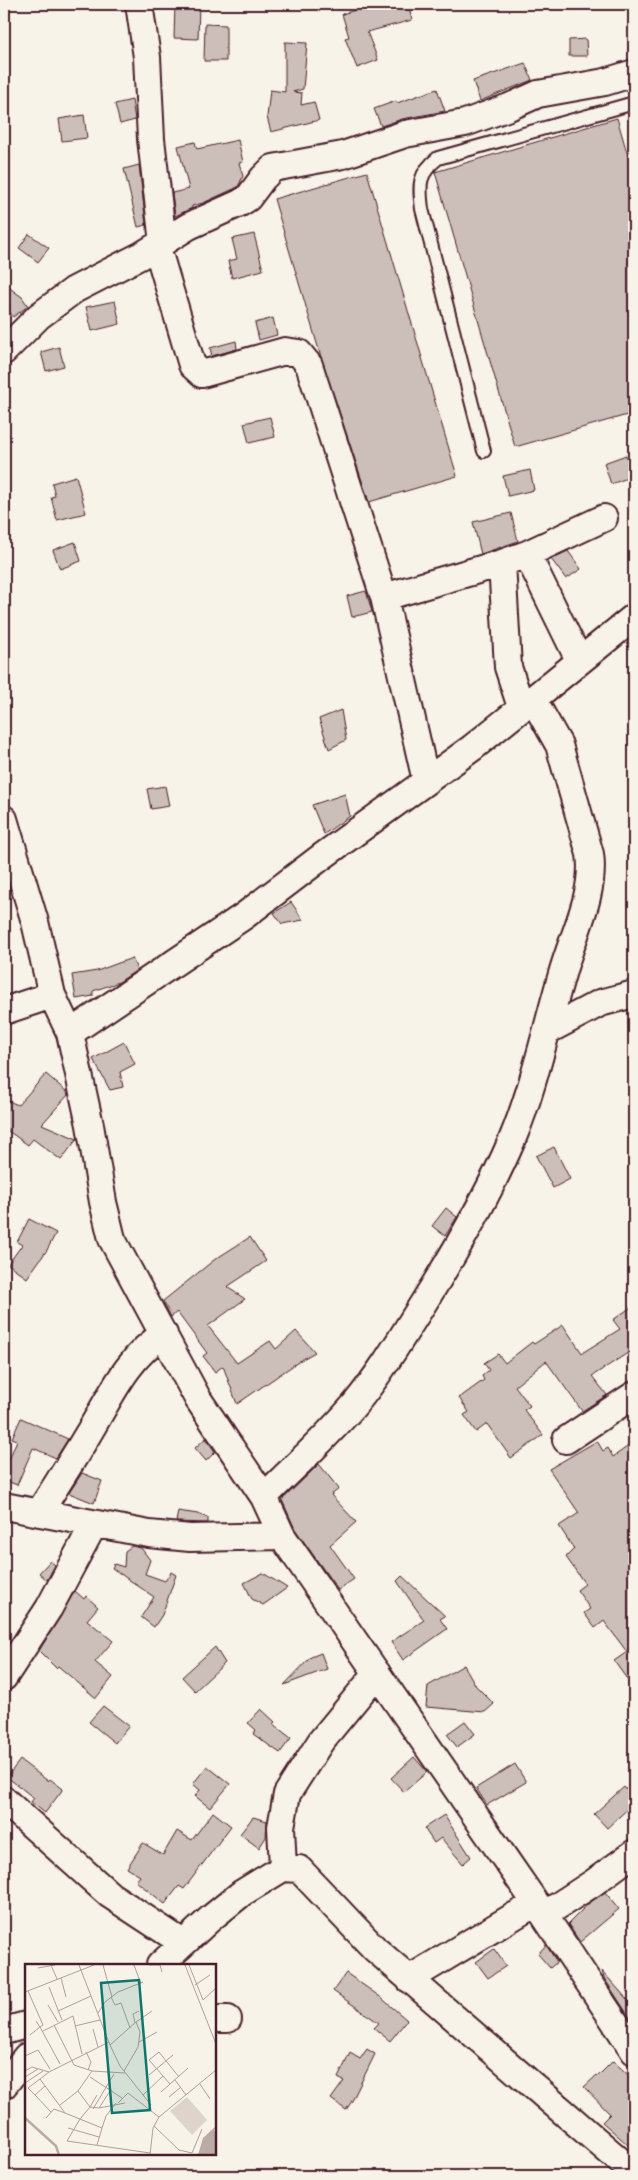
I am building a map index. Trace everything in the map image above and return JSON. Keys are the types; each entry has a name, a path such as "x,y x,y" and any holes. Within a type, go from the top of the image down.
{"street":[{"path":"139,4 147,57 151,138 160,245 192,365 202,374 285,351 299,353 310,365 384,597 426,781"},
{"path":"4,351 39,316 74,290 160,245 189,226 248,198 268,172 280,165 343,155 405,134 465,123 510,108 538,94 605,82 634,73"},
{"path":"384,597 502,563 527,554 604,518"},
{"path":"527,554 579,660"},
{"path":"264,1496 310,1452 355,1404 392,1356 454,1253 511,1141 522,1112 564,965 588,892 592,868 590,854 559,745 527,703 508,667 502,563"},
{"path":"70,1033 244,916 320,858 472,748 634,617"},
{"path":"4,819 35,922 52,994 70,1033 90,1124 103,1202 112,1238 198,1399 264,1496 282,1536 540,1909 634,2051"},
{"path":"4,1011 52,994"},
{"path":"546,1031 600,1004 634,994"},
{"path":"16,1513 118,1383 139,1352 164,1334"},
{"path":"566,1440 634,1395"},
{"path":"16,1513 149,1534 190,1538 282,1536"},
{"path":"4,1677 50,1608 94,1524"},
{"path":"283,1868 280,1827 287,1794 321,1741 378,1673"},
{"path":"4,1800 110,1895 183,1944"},
{"path":"409,1979 593,1883 634,1852"},
{"path":"161,1964 242,1893 283,1868 299,1869 375,1949 634,2173"},
{"path":"4,2031 25,2025"},
{"path":"4,2085 25,2058"}],"lane":[{"path":"484,451 422,209 420,180 426,168 438,158 634,103"}],"building":[{"path":"175,4 199,4 198,39 174,38"},
{"path":"395,4 408,4 412,20 367,32 378,60 357,68 345,38 349,37 342,14 369,6 370,10"},
{"path":"205,24 226,25 226,61 204,61"},
{"path":"586,39 587,56 569,56 569,40"},
{"path":"285,42 307,43 303,89 293,92 302,93 301,105 314,102 319,120 271,132 267,117 270,90 285,92"},
{"path":"525,63 532,80 480,101 473,81"},
{"path":"437,89 445,111 402,119 381,126 374,109"},
{"path":"132,100 135,120 120,124 115,104"},
{"path":"84,115 87,138 62,141 59,119"},
{"path":"617,118 634,177 634,413 515,447 435,172"},
{"path":"238,140 243,162 239,163 243,176 238,187 192,206 192,208 175,216 172,193 189,189 178,146 195,142 197,149"},
{"path":"139,165 146,225 138,227 124,169"},
{"path":"367,172 457,476 369,502 321,357 274,199"},
{"path":"29,234 49,248 38,262 19,248"},
{"path":"254,234 263,270 232,278 228,261 237,259 232,239"},
{"path":"4,284 22,297 28,306 13,317 4,304"},
{"path":"115,301 120,324 92,331 86,307"},
{"path":"273,318 277,335 259,340 255,323"},
{"path":"236,341 237,349 212,356 210,348"},
{"path":"59,347 64,366 46,371 41,352"},
{"path":"270,417 275,437 249,443 244,423"},
{"path":"626,455 633,476 611,484 604,463"},
{"path":"530,470 534,490 508,496 503,476"},
{"path":"76,476 86,513 57,520 51,497 55,496 52,483"},
{"path":"511,513 518,541 481,554 473,522"},
{"path":"75,542 81,561 60,569 53,550"},
{"path":"568,551 581,569 566,579 551,559"},
{"path":"366,591 372,612 352,617 347,596"},
{"path":"341,710 346,740 329,749 319,719"},
{"path":"165,786 169,806 151,809 147,789"},
{"path":"345,794 350,816 324,834 312,805"},
{"path":"291,902 303,920 282,924 274,913"},
{"path":"132,958 137,970 119,982 93,991 93,996 76,999 72,975 97,971"},
{"path":"124,1042 135,1064 120,1072 123,1087 110,1090 93,1059"},
{"path":"46,1074 68,1095 42,1124 77,1139 61,1160 33,1139 28,1145 4,1128 4,1099 18,1105"},
{"path":"554,1147 570,1179 553,1188 536,1156"},
{"path":"446,1208 457,1217 445,1236 432,1226"},
{"path":"29,1219 56,1233 47,1250 27,1278 8,1264 22,1245 17,1242"},
{"path":"250,1237 266,1261 227,1287 245,1299 208,1326 237,1363 270,1341 276,1349 296,1331 315,1352 237,1404 223,1366 215,1372 203,1356 207,1353 177,1312 171,1317 163,1301 214,1260"},
{"path":"634,1305 634,1349 592,1376 607,1395 582,1411 546,1361 515,1386 530,1406 524,1410 543,1435 511,1458 487,1424 476,1432 464,1415 469,1412 459,1398 484,1380 482,1376 489,1370 484,1363 498,1354 505,1363 532,1342 534,1344 563,1325 582,1353 620,1329 613,1320"},
{"path":"21,1418 68,1439 56,1458 33,1448 17,1485 4,1480 4,1472 17,1440 12,1438"},
{"path":"206,1438 215,1452 206,1461 195,1448"},
{"path":"597,1441 603,1451 608,1448 613,1457 634,1442 634,1689 614,1661 627,1652 604,1621 595,1628 584,1613 590,1609 577,1590 585,1584 566,1557 574,1549 559,1526 579,1513 549,1469"},
{"path":"319,1464 339,1489 331,1495 356,1522 330,1545 354,1579 338,1590 295,1529 282,1500"},
{"path":"82,1473 102,1481 94,1503 69,1493"},
{"path":"178,1511 198,1514 208,1518 208,1523 176,1522"},
{"path":"132,1546 141,1548 150,1560 145,1574 165,1581 171,1572 176,1575 162,1615 154,1627 141,1617 154,1597 112,1568 114,1564 124,1567 125,1551"},
{"path":"50,1561 55,1565 47,1580 39,1573"},
{"path":"263,1573 287,1588 263,1605 252,1599 244,1583"},
{"path":"402,1576 445,1616 440,1619 447,1629 403,1660 391,1642 424,1620 397,1581"},
{"path":"75,1591 84,1599 86,1596 98,1607 87,1620 113,1641 95,1662 113,1677 96,1698 58,1666 56,1668 39,1651"},
{"path":"215,1647 225,1663 195,1691 182,1677"},
{"path":"321,1653 327,1669 284,1685 311,1657"},
{"path":"464,1665 476,1686 494,1704 485,1712 426,1707 428,1686"},
{"path":"103,1706 129,1726 115,1743 89,1722"},
{"path":"261,1709 275,1722 273,1724 291,1738 280,1753 253,1734 256,1730 248,1723"},
{"path":"465,1721 475,1734 457,1747 447,1734"},
{"path":"414,1757 427,1772 404,1792 391,1778"},
{"path":"20,1760 48,1781 50,1779 63,1789 45,1813 31,1802 34,1798 7,1777"},
{"path":"515,1764 526,1782 487,1805 476,1788"},
{"path":"207,1766 230,1784 210,1808 195,1796 200,1790 193,1784"},
{"path":"624,1787 634,1799 634,1803 607,1828 594,1814"},
{"path":"213,1812 231,1826 184,1889 179,1886 165,1904 136,1881 140,1876 127,1868 143,1843 163,1855 177,1831 192,1840"},
{"path":"444,1815 471,1857 463,1864 441,1838 434,1843 424,1828"},
{"path":"253,1817 267,1821 266,1837 259,1848 240,1834"},
{"path":"605,1892 619,1909 580,1942 568,1924 588,1904"},
{"path":"546,1945 557,1962 550,1968 538,1954"},
{"path":"494,1949 506,1966 488,1978 476,1962"},
{"path":"602,1971 634,2007 634,2024 604,1978"},
{"path":"346,1973 379,1996 407,2020 390,2041 374,2028 379,2023 333,1991"},
{"path":"367,2049 375,2054 346,2110 331,2099 344,2081 338,2078 350,2053 360,2059"},
{"path":"613,2061 634,2080 634,2150 602,2122 610,2114 584,2087"}]}
